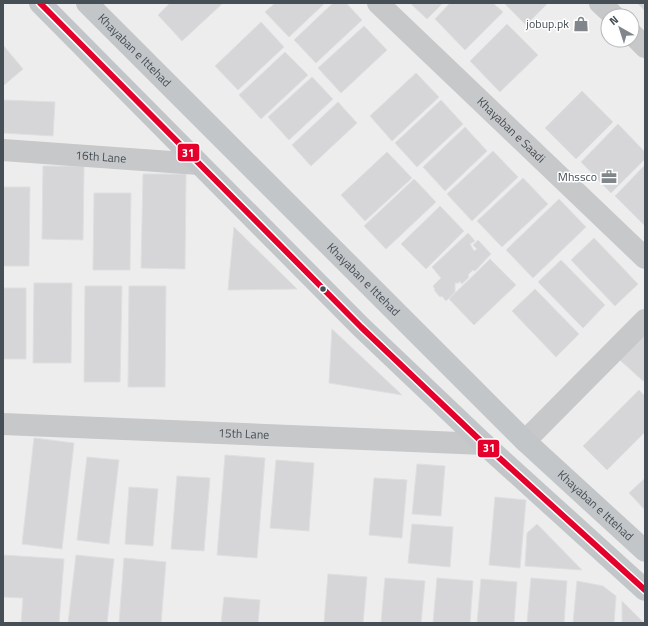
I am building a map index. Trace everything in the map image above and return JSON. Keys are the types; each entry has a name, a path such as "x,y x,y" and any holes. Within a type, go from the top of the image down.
{"main road":[{"path":"40,3 361,327 484,444 645,590"},
{"name":"Khayaban e Ittehad","path":"87,3 525,441 645,551"}],"street":[{"name":"Khayaban e Saadi","path":"378,3 645,258"},
{"name":"16th Lane","path":"3,150 199,164"},
{"path":"525,441 645,320"},
{"name":"15th Lane","path":"3,424 484,444"}],"building":[{"path":"170,3 223,3 182,41 158,15"},
{"path":"275,3 325,3 289,37 265,12"},
{"path":"333,3 346,3 362,20 316,63 294,40"},
{"path":"410,3 443,3 427,19"},
{"path":"450,3 493,3 503,12 465,50 435,19"},
{"path":"504,3 548,3 526,25"},
{"path":"637,3 645,3 645,11"},
{"path":"261,22 284,47 238,90 215,66"},
{"path":"507,24 538,55 500,92 470,61"},
{"path":"364,26 387,50 341,93 318,68"},
{"path":"3,45 23,69 3,86"},
{"path":"285,52 308,75 261,119 239,95"},
{"path":"416,73 439,97 392,141 370,116"},
{"path":"312,77 333,99 289,140 268,117"},
{"path":"582,91 613,122 576,159 545,128"},
{"path":"3,100 55,102 53,136 3,133"},
{"path":"441,100 463,124 417,167 395,143"},
{"path":"338,102 357,123 311,166 292,145"},
{"path":"618,124 645,152 645,159 611,193 581,162"},
{"path":"465,127 487,151 445,191 423,167"},
{"path":"493,151 518,177 472,221 447,194"},
{"path":"387,152 412,178 365,221 341,195"},
{"path":"645,165 645,226 615,196"},
{"path":"43,166 84,166 83,240 42,239"},
{"path":"143,174 186,174 185,269 141,268"},
{"path":"523,178 548,204 502,247 477,221"},
{"path":"414,179 436,202 386,249 364,226"},
{"path":"3,187 30,187 29,266 3,266"},
{"path":"94,193 131,193 130,270 93,270"},
{"path":"559,199 586,227 533,278 506,250"},
{"path":"440,206 464,231 426,269 401,244"},
{"path":"234,227 297,289 228,290"},
{"path":"468,233 475,241 470,244 474,251 477,249 473,245 478,240 491,254 475,271 473,270 468,275 469,277 462,284 459,281 459,283 455,283 455,292 446,301 434,290 435,289 433,286 441,278 432,267"},
{"path":"594,238 638,284 615,306 571,260"},
{"path":"490,259 516,285 474,325 449,299"},
{"path":"561,260 605,305 583,328 538,282"},
{"path":"34,283 72,283 71,363 33,363"},
{"path":"85,286 122,286 120,382 84,382"},
{"path":"129,286 166,286 165,387 128,387"},
{"path":"3,288 26,288 26,359 3,359"},
{"path":"535,289 579,334 556,357 512,311"},
{"path":"332,329 402,395 329,383"},
{"path":"645,334 645,378 643,381 620,360"},
{"path":"639,390 645,396 645,432 607,470 583,446"},
{"path":"34,438 74,443 62,549 22,544"},
{"path":"225,455 265,458 257,558 217,555"},
{"path":"87,457 119,460 109,544 77,540"},
{"path":"276,460 314,463 309,531 270,528"},
{"path":"417,464 445,466 441,516 412,514"},
{"path":"177,476 210,478 204,551 171,549"},
{"path":"374,478 407,480 402,538 369,535"},
{"path":"645,478 645,510 629,493"},
{"path":"129,487 158,489 153,546 125,544"},
{"path":"495,497 526,500 520,568 489,565"},
{"path":"412,524 453,527 450,567 408,563"},
{"path":"537,524 582,570 525,566 527,533"},
{"path":"3,555 64,559 59,623 21,623 23,598 3,597"},
{"path":"76,555 114,559 107,623 68,623"},
{"path":"124,558 166,562 161,623 119,623"},
{"path":"328,574 367,577 363,623 324,623"},
{"path":"385,578 425,581 421,623 381,623"},
{"path":"437,578 473,581 470,623 433,623"},
{"path":"531,578 567,581 564,623 527,623"},
{"path":"481,579 517,582 514,623 477,623"},
{"path":"577,581 603,586 616,596 614,623 573,623"},
{"path":"224,597 260,600 258,623 221,623"},
{"path":"622,601 644,623 622,623"}],"transit line":[{"name":"31","path":"40,3 361,327 484,444 645,590"}],"place":[{"name":"jobup.pk","path":"581,24"},
{"name":"Mhssco","path":"609,177"}]}
